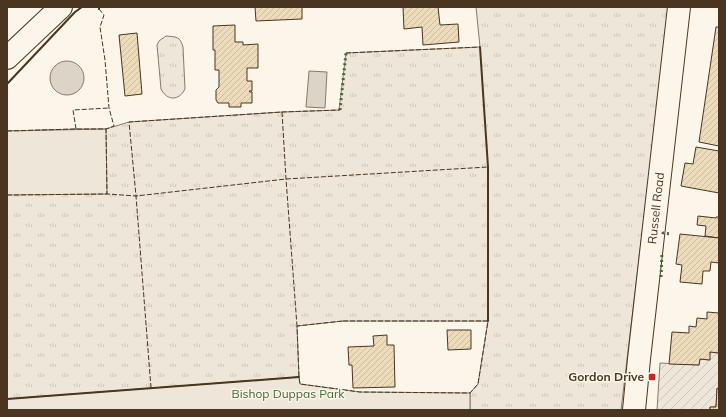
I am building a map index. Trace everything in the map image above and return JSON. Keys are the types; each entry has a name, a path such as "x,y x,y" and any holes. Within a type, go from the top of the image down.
{"main road":[{"path":"7,58 61,7"},
{"name":"Russell Road","path":"634,410 679,7"}],"green space":[{"path":"476,7 669,7 621,410 470,410 470,393 478,384 488,321 343,321 297,326 299,377 7,399 7,131 106,129 129,122 282,112 339,110 346,53 480,47"},
{"path":"166,36 179,39 183,47 185,89 180,96 173,98 166,96 161,89 157,45 159,41"},
{"path":"106,129 107,194 7,195 7,131"},
{"path":"710,352 719,353 719,389 717,389 716,407 710,407 710,410 657,410 660,363 699,365 700,359 709,360"},
{"name":"Bishop Duppas Park","path":"299,377 300,384 360,392 470,393 470,410 7,410 7,399"}],"shaded area":[{"path":"67,61 79,66 84,78 79,90 67,95 55,90 50,78 55,66"},
{"path":"309,71 327,72 325,108 306,107"}],"building":[{"path":"255,7 302,7 302,19 256,21"},
{"path":"403,7 438,7 440,25 458,24 459,42 423,45 422,27 404,29"},
{"path":"235,25 235,42 243,42 243,45 258,44 258,68 247,68 247,81 252,81 252,91 249,91 252,92 252,103 241,103 241,107 229,107 229,103 218,103 216,100 216,90 219,87 219,70 215,70 213,26"},
{"path":"716,27 719,27 719,146 699,142"},
{"path":"137,33 142,94 125,96 119,35"},
{"path":"696,147 719,151 719,193 681,186 685,163 693,164"},
{"path":"698,216 719,217 719,238 705,236 706,226 697,225"},
{"path":"680,234 719,238 719,263 711,262 710,271 703,271 702,284 680,282 682,265 676,264"},
{"path":"707,312 719,313 719,353 710,352 710,360 700,359 699,365 669,364 672,332 689,333 689,326 696,327 697,318 707,319"},
{"path":"447,330 471,330 471,349 448,350"},
{"path":"387,335 387,345 394,345 395,387 353,388 352,365 349,365 348,347 374,346 373,336"},
{"path":"717,388 719,389 719,410 710,410 710,407 716,407"}],"hedge":[{"path":"340,110 346,53"},
{"path":"663,234 672,234"},
{"path":"661,277 662,252"}],"fence":[{"path":"99,9 104,15 100,27 105,60 109,108 114,126 106,129"},
{"path":"346,53 480,47"},
{"path":"76,129 73,110 109,108"},
{"path":"151,388 129,122 282,112 340,110"},
{"path":"282,112 297,326"},
{"path":"7,131 106,129 107,194"},
{"path":"7,195 107,194 136,196 286,179 488,167"},
{"path":"343,321 488,321 478,384 470,393 360,392 300,384 297,326 343,321"}],"wall":[{"path":"7,84 75,12 82,7"},
{"path":"480,47 488,167 488,321"},
{"path":"7,399 299,377"}],"place":[{"name":"Gordon Drive","path":"652,377"}]}
